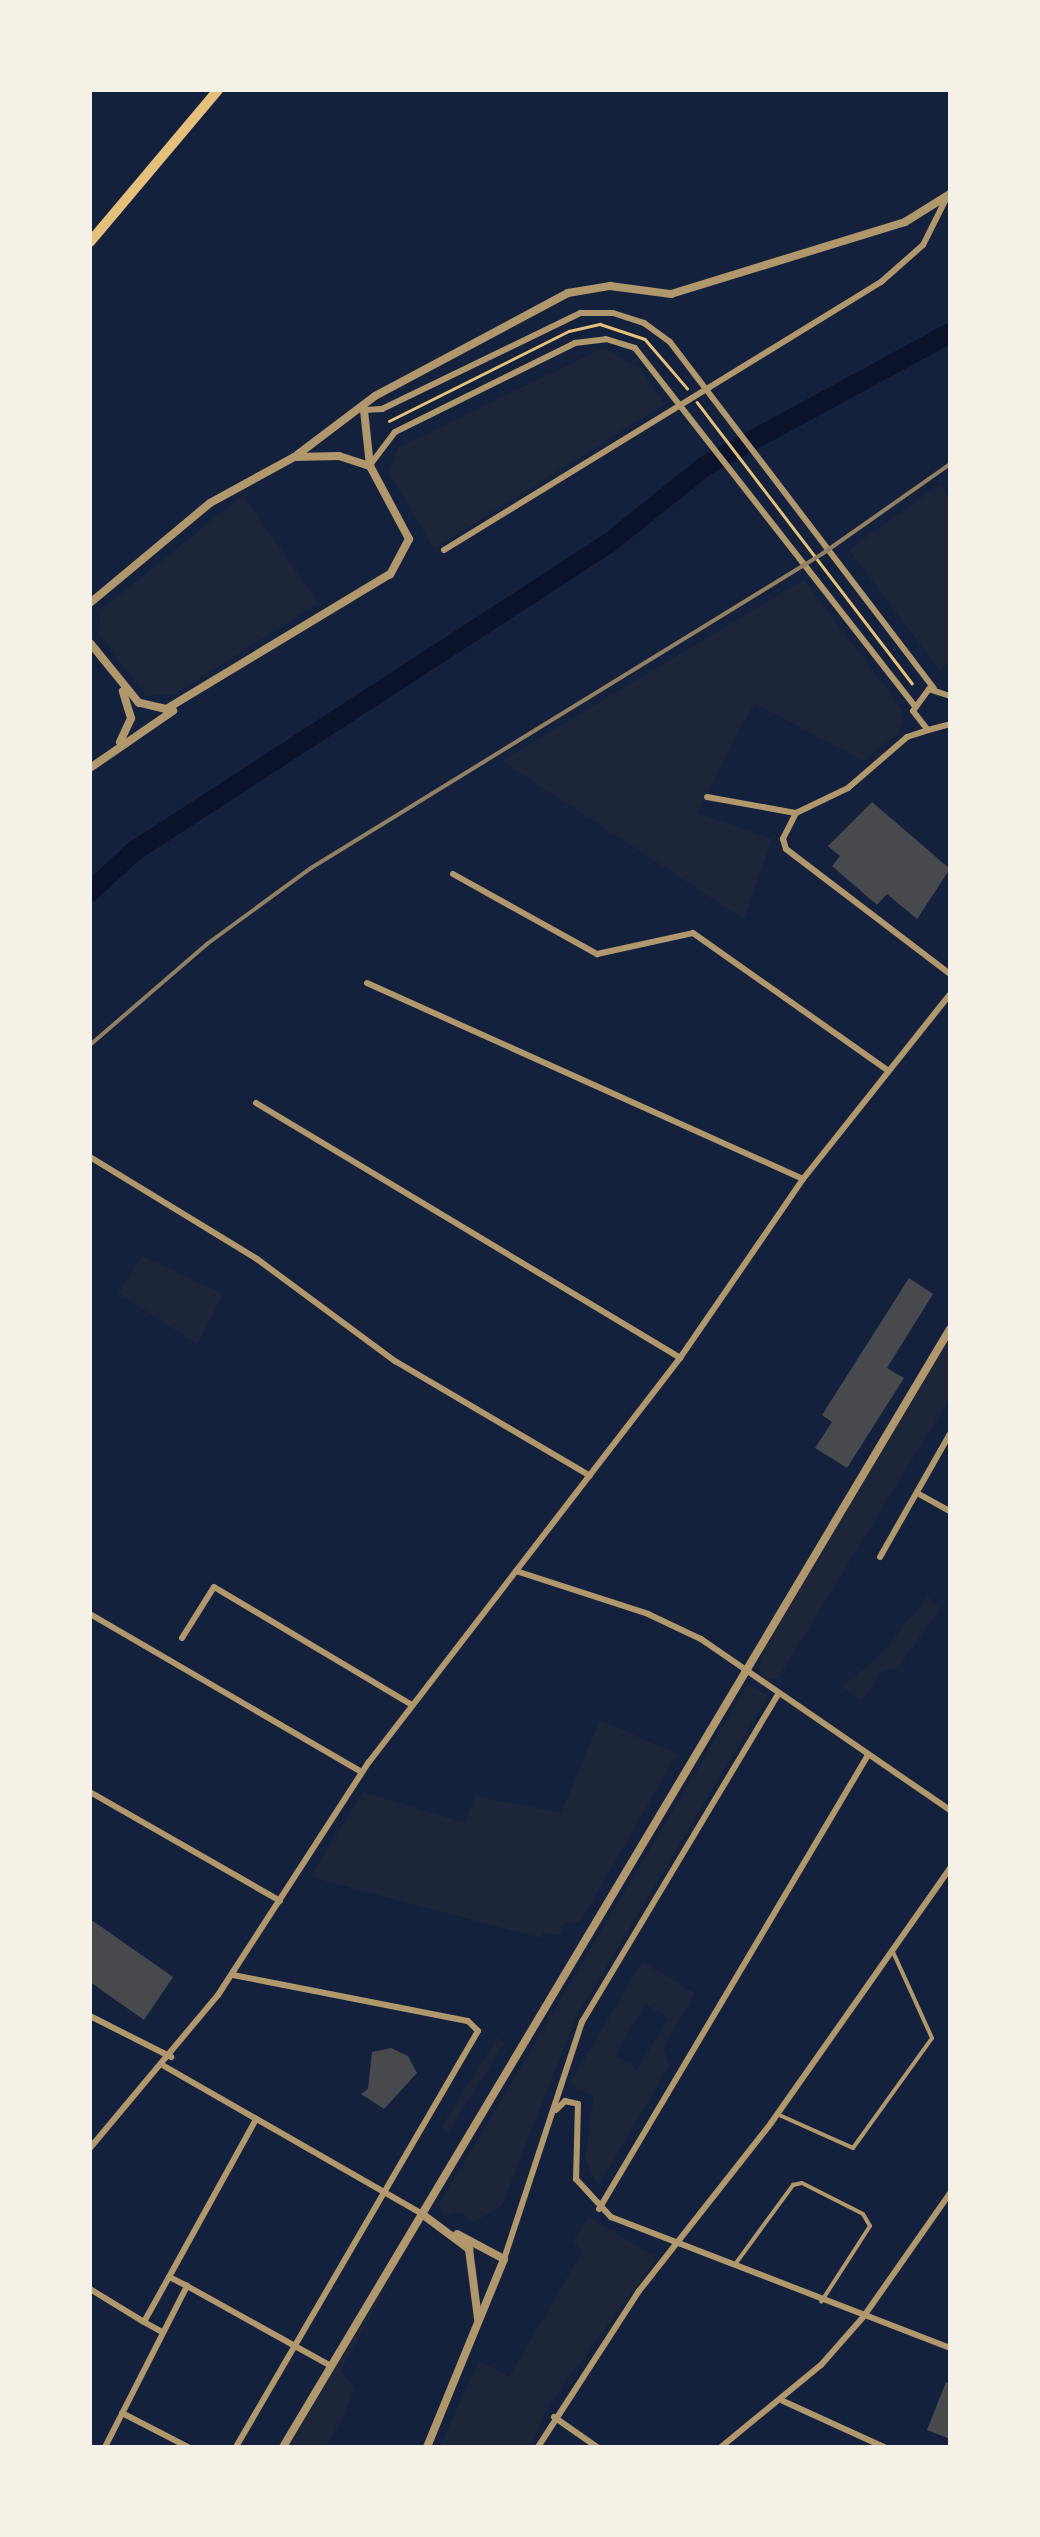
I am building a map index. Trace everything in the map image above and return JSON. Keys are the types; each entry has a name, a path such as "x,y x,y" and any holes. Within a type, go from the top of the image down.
{"main road":[{"path":"90,242 218,90"}],"street":[{"path":"90,603 210,503 294,456 364,410 375,396 568,293 610,286 671,294 906,222 949,195"},
{"path":"444,550 881,282 923,245 949,195"},
{"path":"364,410 382,409 581,313 629,317 670,342 924,675 950,696"},
{"path":"370,466 395,432 574,343 606,338 647,359 902,690 914,706 908,737"},
{"path":"90,768 400,563 409,539 370,466 364,410"},
{"path":"294,456 339,456 370,466"},
{"path":"90,642 120,685 130,708 130,729 106,756"},
{"path":"120,685 153,709 186,702"},
{"path":"914,706 942,689"},
{"path":"914,718 928,730"},
{"path":"938,731 950,724"},
{"path":"950,738 928,730 908,737 848,788 796,814 782,839 790,854 950,974"},
{"path":"706,797 796,814"},
{"path":"453,874 598,954 693,933 886,1069"},
{"path":"366,984 802,1179"},
{"path":"90,2148 171,2057 232,1975 362,1772 680,1358 802,1179 886,1069 950,994"},
{"path":"256,1103 680,1358"},
{"path":"90,1157 257,1259 396,1360 590,1476"},
{"path":"283,2447 950,1330"},
{"path":"880,1557 950,1434"},
{"path":"917,1493 950,1511"},
{"path":"516,1572 648,1614 701,1639 745,1673 950,1810"},
{"path":"182,1638 214,1587 412,1706"},
{"path":"90,1614 362,1772"},
{"path":"426,2447 504,2258 582,2022 778,1695"},
{"path":"599,2209 868,1755"},
{"path":"90,1792 280,1901"},
{"path":"538,2447 554,2416 640,2291 681,2245 950,1868"},
{"path":"232,1975 468,2021 478,2035 236,2447"},
{"path":"90,2016 171,2057"},
{"path":"164,2066 255,2121 504,2258"},
{"path":"552,2115 566,2100 578,2104 573,2166 582,2190 599,2209 822,2302 950,2348"},
{"path":"144,2322 255,2121"},
{"path":"721,2447 783,2402 864,2316 950,2193"},
{"path":"456,2234 469,2249 478,2280 478,2322"},
{"path":"169,2277 331,2366"},
{"path":"105,2447 187,2286"},
{"path":"90,2290 162,2332"},
{"path":"783,2402 879,2446"},
{"path":"122,2413 188,2447"},
{"path":"554,2416 597,2447"}],"lane":[{"path":"777,2114 853,2148 932,2038 892,1950"},
{"path":"734,2266 792,2185 802,2183 863,2214 870,2226 822,2302"}],"path":[{"path":"658,351 912,683"}],"shaded area":[{"path":"603,348 639,368 665,404 434,549 389,473 398,448"},
{"path":"939,485 950,497 950,661 940,670 849,550"},
{"path":"243,495 318,603 175,694 146,696 99,634 100,611"},
{"path":"804,580 900,706 903,720 898,733 864,761 754,703 697,813 772,839 744,919 502,761"},
{"path":"142,1256 223,1294 197,1344 118,1293"},
{"path":"950,1338 950,1398 778,1678 765,1679 758,1669 762,1653"},
{"path":"927,1597 941,1607 898,1668 882,1671 862,1701 842,1687 880,1655"},
{"path":"748,1684 768,1696 576,2017 502,2205 474,2222 459,2212 444,2217 439,2204"},
{"path":"600,1720 677,1754 580,1922 565,1922 559,1936 543,1932 541,1938 310,1877 363,1792 465,1823 475,1796 561,1813"},
{"path":"642,1962 695,1993 663,2048 669,2066 598,2186 585,2158 594,2097 570,2083","holes":["646,2004 669,2019 637,2069 615,2054"]},
{"path":"497,2038 505,2043 449,2132 441,2127"},
{"path":"589,2217 657,2258 546,2409 531,2447 440,2447 479,2360 509,2377 583,2251 573,2241"},
{"path":"409,2247 340,2371 355,2389 325,2447 289,2447"}],"building":[{"path":"872,802 950,869 917,919 887,894 877,905 832,866 840,856 828,846"},
{"path":"909,1278 933,1294 887,1368 904,1378 847,1468 815,1448 832,1422 822,1415"},
{"path":"90,1919 173,1977 144,2020 90,1982"},
{"path":"391,2048 408,2056 417,2073 384,2109 361,2094 368,2089 372,2052"},
{"path":"946,2382 950,2384 950,2439 927,2430"}],"waterway":[{"path":"90,892 133,852 609,543 705,466 950,333"}],"railway":[{"path":"90,1045 207,944 311,868 822,554 950,464"}]}
